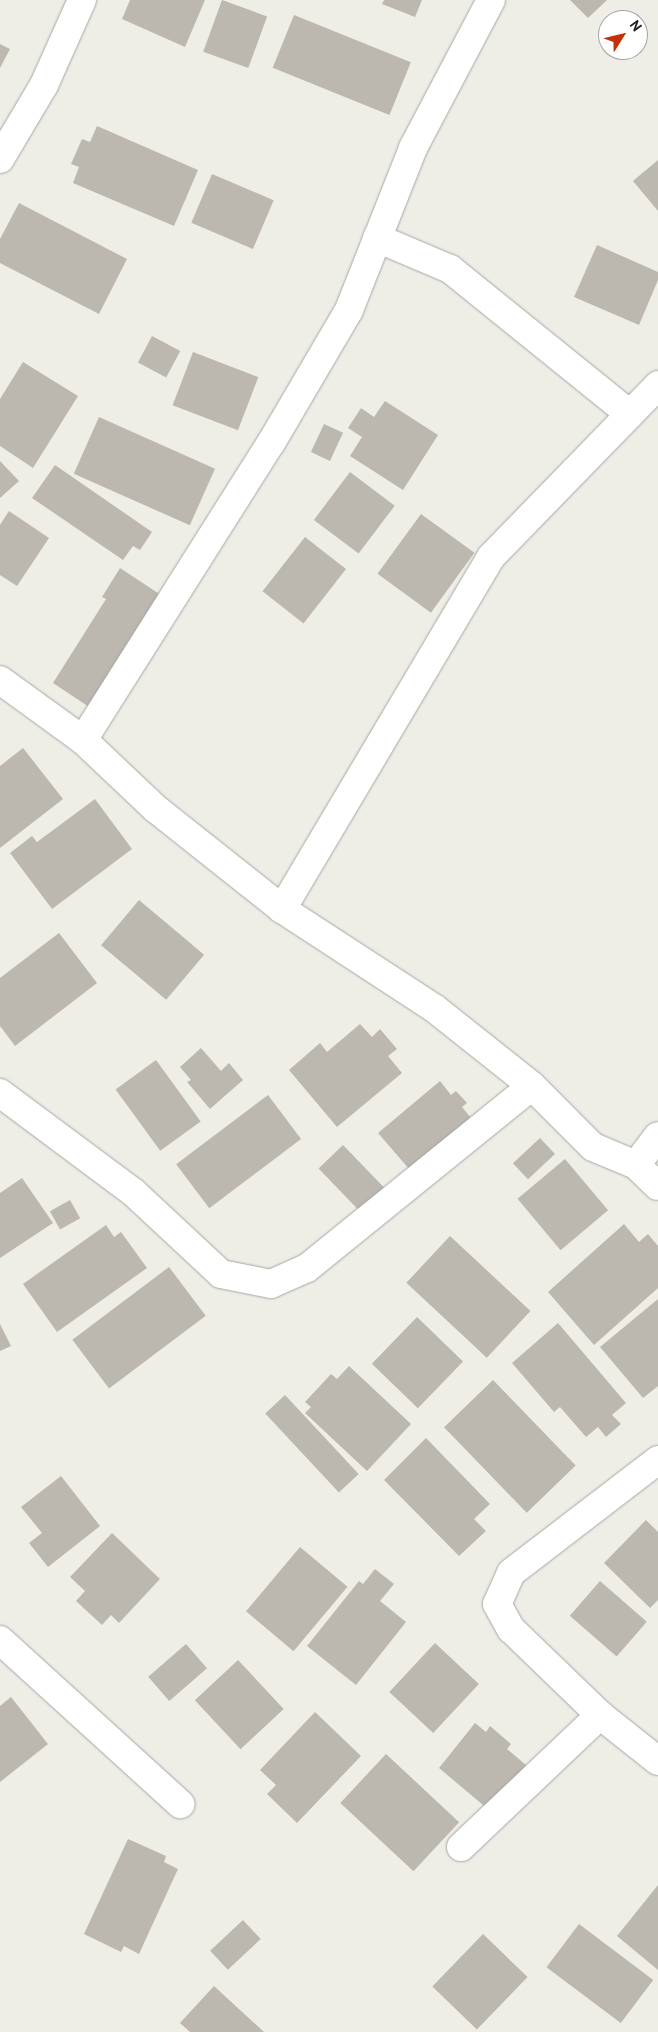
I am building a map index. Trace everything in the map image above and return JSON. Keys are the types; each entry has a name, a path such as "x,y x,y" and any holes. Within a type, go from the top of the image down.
{"street":[{"path":"0,159 44,85 82,0"},
{"path":"83,740 270,443 344,319 413,148 491,0"},
{"path":"377,238 450,269 630,414"},
{"path":"282,909 491,557 658,385"},
{"path":"0,680 83,740 156,809 282,909 434,1008 532,1086 593,1147 636,1165 658,1186"},
{"path":"0,1093 133,1192 221,1274 271,1284 307,1268 532,1086"},
{"path":"636,1165 658,1136"},
{"path":"658,1460 511,1573 497,1604 511,1629 600,1715 658,1761"},
{"path":"0,1640 180,1804"},
{"path":"461,1847 600,1715"}],"building":[{"path":"130,0 205,0 185,47 122,19"},
{"path":"222,0 267,16 248,68 203,52"},
{"path":"384,0 422,0 415,17 382,4"},
{"path":"570,0 607,0 588,18"},
{"path":"294,15 411,62 389,115 273,68"},
{"path":"0,44 10,49 0,68"},
{"path":"97,126 198,170 174,226 73,183 79,167 71,164 82,139 90,142"},
{"path":"658,160 658,211 633,181"},
{"path":"212,174 274,200 253,249 191,223"},
{"path":"19,203 127,259 99,314 0,263 0,239"},
{"path":"597,245 658,272 658,280 639,325 574,297"},
{"path":"152,336 180,351 166,378 138,362"},
{"path":"193,352 258,377 238,430 173,405"},
{"path":"23,362 78,396 33,468 0,446 0,399"},
{"path":"385,401 438,435 403,490 350,456 362,437 348,428 361,408 374,417"},
{"path":"99,417 215,469 190,525 74,474"},
{"path":"324,424 343,433 330,461 311,452"},
{"path":"0,461 19,481 0,498"},
{"path":"55,465 152,532 140,550 133,546 123,560 32,498"},
{"path":"350,472 395,506 359,554 314,520"},
{"path":"9,511 49,538 17,586 0,575 0,525"},
{"path":"421,514 474,553 431,613 378,574"},
{"path":"305,537 346,569 303,623 263,591"},
{"path":"120,568 170,601 98,713 53,683 106,599 102,597"},
{"path":"23,748 63,799 0,848 0,766"},
{"path":"95,799 132,849 52,909 10,853 32,836 37,842"},
{"path":"139,900 204,955 166,1000 101,945"},
{"path":"59,933 97,983 15,1046 0,1026 0,978"},
{"path":"360,1024 372,1037 380,1029 397,1049 388,1056 402,1073 337,1127 289,1070 320,1043 327,1052"},
{"path":"201,1048 221,1071 229,1063 243,1080 210,1109 187,1082 191,1080 180,1067"},
{"path":"156,1060 201,1121 160,1151 116,1089"},
{"path":"440,1081 451,1095 456,1091 467,1103 462,1107 471,1118 410,1170 378,1133"},
{"path":"268,1095 301,1139 209,1208 176,1164"},
{"path":"540,1138 555,1154 528,1179 513,1163"},
{"path":"343,1145 390,1193 365,1217 319,1169"},
{"path":"565,1159 608,1210 561,1250 518,1199"},
{"path":"22,1178 53,1223 0,1258 0,1193"},
{"path":"70,1200 80,1218 60,1230 50,1211"},
{"path":"624,1224 639,1242 648,1234 658,1246 658,1288 594,1345 548,1292"},
{"path":"106,1225 114,1237 121,1232 147,1268 57,1332 23,1284"},
{"path":"450,1236 530,1311 487,1358 406,1283"},
{"path":"169,1267 206,1316 109,1389 72,1340"},
{"path":"658,1299 658,1386 643,1398 600,1347"},
{"path":"417,1317 463,1361 418,1408 372,1364"},
{"path":"558,1323 626,1403 612,1415 621,1424 606,1437 598,1427 586,1437 560,1407 554,1412 512,1363"},
{"path":"0,1324 11,1346 0,1351"},
{"path":"349,1366 411,1424 367,1471 305,1413 311,1407 305,1402 331,1374 337,1379"},
{"path":"493,1380 576,1466 527,1513 444,1427"},
{"path":"285,1395 359,1474 339,1492 265,1413"},
{"path":"426,1438 490,1504 474,1519 486,1531 459,1556 384,1480"},
{"path":"61,1476 100,1526 48,1567 29,1543 42,1533 21,1507"},
{"path":"646,1520 658,1532 658,1600 650,1608 604,1563"},
{"path":"112,1533 160,1579 119,1623 111,1615 102,1625 76,1601 85,1591 70,1577"},
{"path":"300,1547 347,1587 294,1651 246,1611"},
{"path":"375,1569 394,1584 380,1601 406,1622 356,1685 307,1646 359,1581 363,1584"},
{"path":"600,1581 647,1622 617,1656 570,1616"},
{"path":"435,1643 479,1684 433,1733 389,1692"},
{"path":"186,1644 207,1668 169,1701 148,1677"},
{"path":"238,1660 284,1709 241,1749 195,1700"},
{"path":"11,1697 48,1744 0,1782 0,1706"},
{"path":"315,1712 361,1756 297,1823 267,1794 276,1785 260,1770"},
{"path":"475,1723 486,1732 490,1726 511,1744 507,1749 526,1765 489,1810 439,1768"},
{"path":"386,1754 459,1822 413,1871 340,1803"},
{"path":"128,1839 166,1856 164,1862 178,1869 139,1954 124,1946 121,1952 84,1934"},
{"path":"658,1885 658,1970 617,1936"},
{"path":"243,1920 261,1939 228,1970 210,1951"},
{"path":"579,1924 653,1980 621,2023 547,1967"},
{"path":"483,1934 528,1977 477,2030 432,1987"},
{"path":"214,1986 264,2032 190,2032 180,2023"}]}
